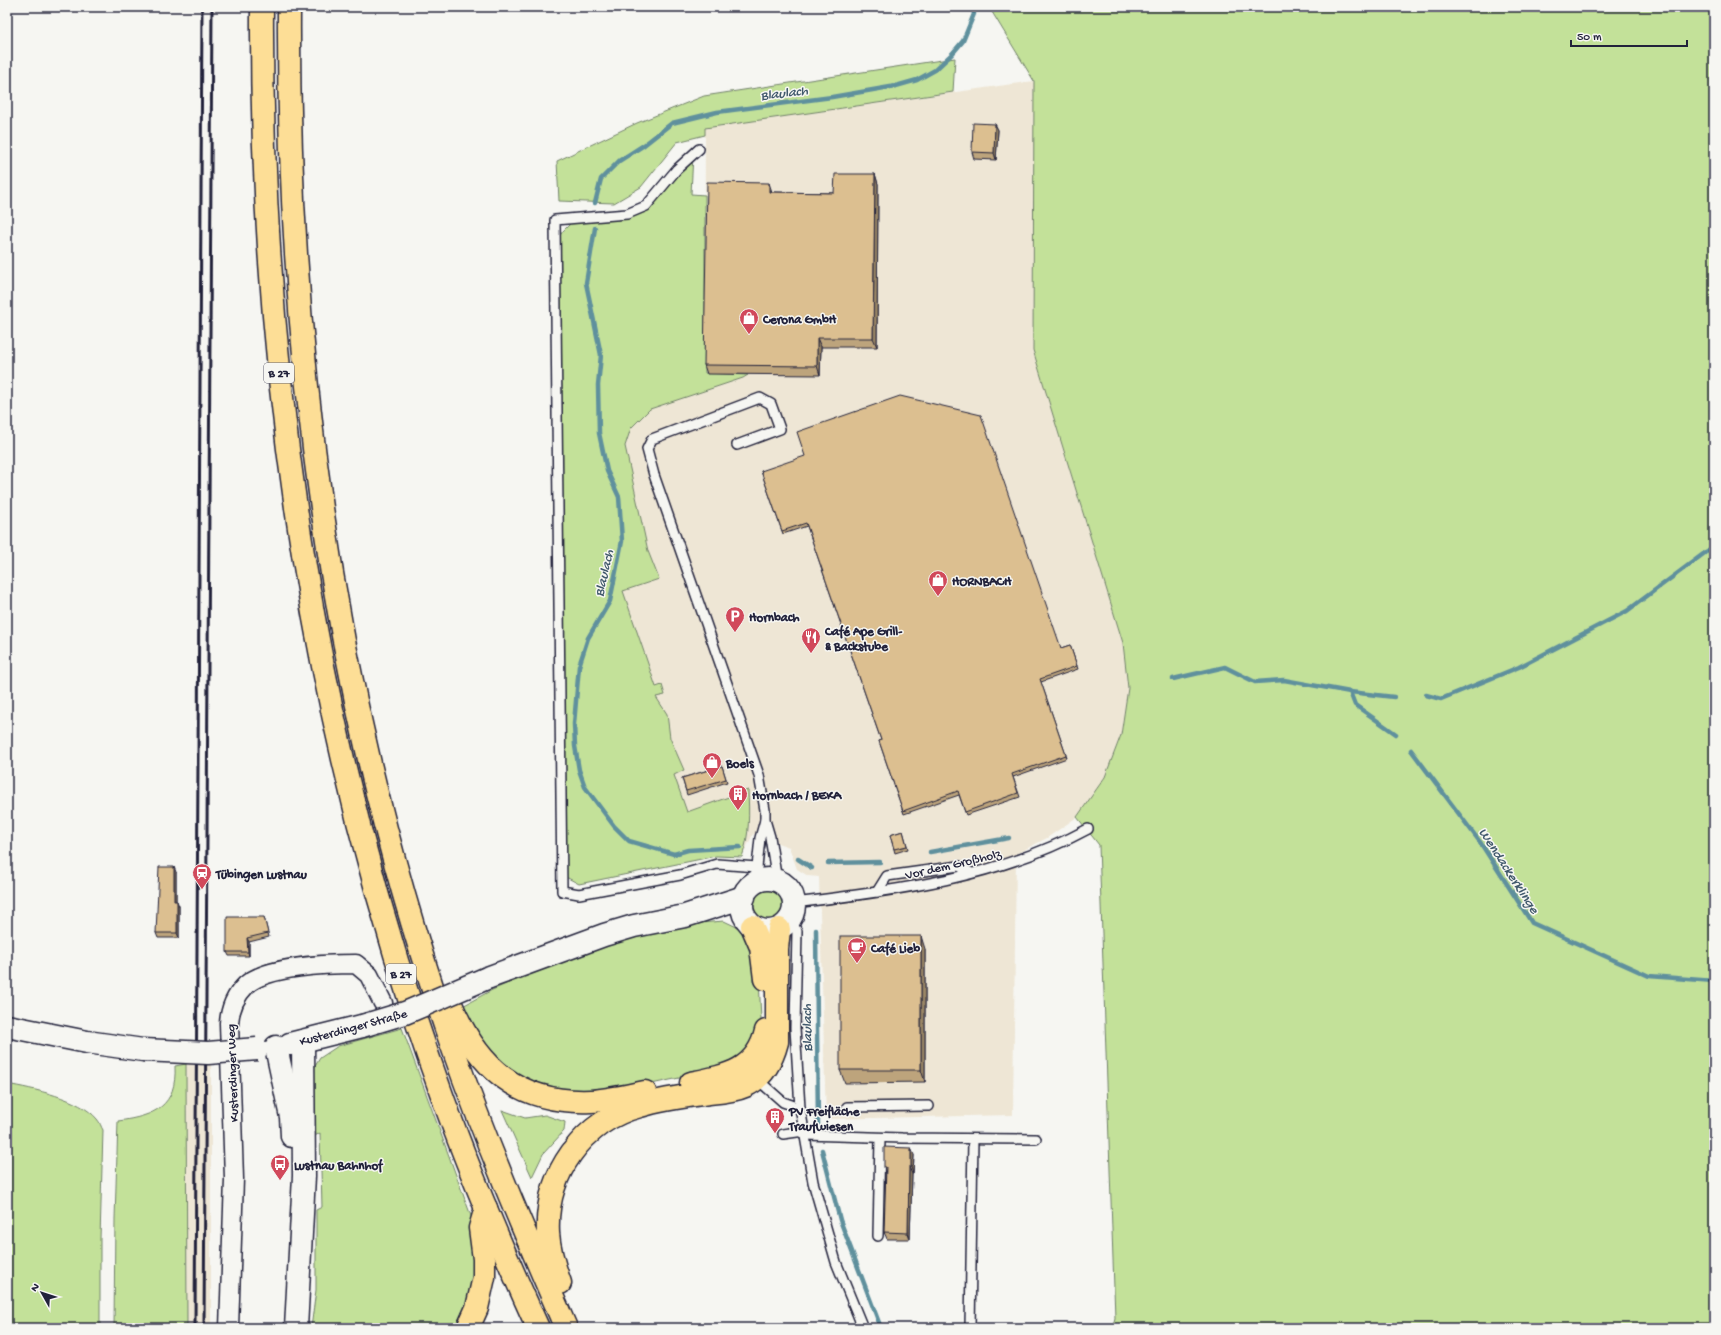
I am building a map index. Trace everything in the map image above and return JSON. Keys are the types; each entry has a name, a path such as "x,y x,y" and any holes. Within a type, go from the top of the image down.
{"highway":[{"name":"B 27","path":"262,7 266,193 273,316 290,469 312,610 346,775 385,921 442,1097 486,1208 538,1328"},
{"name":"B 27","path":"289,7 290,140 296,266 307,393 322,512 345,645 369,759 402,886 425,964 450,1040 485,1136 525,1236 566,1328"},
{"path":"579,1328 553,1264 548,1234 549,1212 554,1185 569,1156 581,1140 597,1126 617,1114 640,1106 665,1100 744,1087 757,1079 767,1067 774,1055 777,1042 777,949 787,917"},
{"path":"425,964 445,990 468,1040 477,1053 496,1073 526,1091 548,1098 576,1101 610,1099 729,1074 749,1063 756,1056 763,1043 767,1016 761,947 749,922"},
{"path":"468,1328 477,1308 484,1277 484,1259 480,1228 486,1208"}],"street":[{"path":"760,881 777,881 789,891 787,917 770,931 761,930 749,922 743,912 751,883 760,881"},
{"name":"Kusterdinger Straße","path":"7,1026 87,1042 143,1050 208,1053 266,1048 362,1026 405,1013 487,978 604,935 634,926 685,916 707,907 751,883"},
{"name":"Kusterdinger Straße","path":"685,916 749,922"},
{"name":"Kusterdinger Weg","path":"229,1328 234,1179 229,1023 234,1002 247,984 270,974 304,966 356,964 368,975 383,1003"},
{"path":"296,1328 302,1224 305,1109 303,1040"},
{"path":"266,1048 291,1117 295,1196 302,1224"}],"lane":[{"path":"699,149 677,169 646,206 627,214 555,220 562,891 579,894 680,875 717,864 751,883 765,820 765,810 759,775 654,476 647,449 652,439 760,398 771,404 780,430 737,445"},
{"path":"765,820 770,837 777,881"},
{"name":"Vor dem Großholz","path":"787,917 877,892 943,881 1010,863 1060,844 1088,829"},
{"path":"877,892 887,876 959,866 971,873"},
{"path":"787,917 797,931 795,1028 800,1108 813,1182 836,1262 863,1328"},
{"path":"777,1015 795,1028"},
{"path":"757,1079 783,1102 800,1108"},
{"path":"846,1107 928,1106"},
{"path":"783,1134 805,1133 880,1138 1036,1139"},
{"path":"878,1236 880,1138"},
{"path":"970,1328 974,1139"}],"shaded area":[{"path":"1034,81 1033,350 1123,643 1128,688 1121,735 1105,777 1077,817 1047,838 1016,854 1013,1115 826,1119 819,877 808,876 797,869 789,847 753,834 742,857 716,856 579,884 623,376 704,373 705,128"},
{"path":"186,1064 211,1064 211,1328 187,1328"}],"green space":[{"path":"989,7 1714,7 1714,1328 1112,1328 1115,1318 1099,845 1077,817 1105,777 1121,735 1128,688 1123,643 1033,350 1034,81"},
{"path":"955,58 953,92 705,128 705,135 677,142 641,187 614,203 559,201 557,161 637,123 704,96"},
{"path":"693,154 691,194 705,195 705,373 748,375 650,409 631,428 625,446 648,551 659,579 623,591 656,687 662,685 665,695 656,697 667,714 670,738 684,770 674,775 687,812 748,790 748,832 742,857 716,856 579,884 566,877 561,866 555,243 563,231 572,222 646,206"},
{"path":"771,889 777,891 782,896 784,905 782,914 777,919 765,921 759,919 754,914 752,902 754,896 759,891"},
{"path":"724,921 741,929 749,937 759,980 761,1019 760,1031 744,1057 711,1071 615,1092 539,1089 495,1063 459,1008 492,990 585,951 654,931 688,924"},
{"path":"402,1028 471,1216 479,1244 479,1263 463,1328 311,1328 316,1290 316,1210 322,1207 320,1133 313,1137 314,1068 320,1058 338,1046"},
{"path":"186,1064 187,1328 114,1328 118,1121 143,1116 161,1107 168,1100 172,1091 175,1080 175,1066"},
{"path":"7,1084 55,1096 79,1105 97,1119 103,1130 100,1239 100,1328 7,1328"},
{"path":"502,1110 525,1118 545,1115 565,1122 564,1131 543,1154 532,1177"}],"building":[{"path":"973,123 995,124 994,153 972,152"},
{"path":"835,174 875,174 873,338 817,338 817,366 704,365 707,182 769,183 769,192 834,193"},
{"name":"HORNBACH","path":"900,396 981,415 1061,648 1070,645 1077,666 1040,679 1066,755 1012,774 1018,793 965,812 958,791 903,811 879,741 881,740 806,523 782,531 761,471 805,456 797,432"},
{"path":"722,766 726,779 686,791 682,778"},
{"path":"903,831 907,846 894,849 890,835"},
{"path":"159,867 174,867 174,901 177,901 177,933 156,933"},
{"path":"227,917 264,917 268,933 247,938 248,952 227,952"},
{"path":"840,936 921,936 921,1070 840,1070"},
{"path":"884,1147 911,1148 911,1167 909,1167 908,1233 884,1232 886,1167 884,1167"}],"waterway":[{"name":"Blaulach","path":"595,203 601,179 619,161 644,145 672,123 717,112 832,97 896,86 917,80 935,70 963,41 974,14 973,7"},
{"name":"Blaulach","path":"595,228 586,283 601,355 598,385 599,433 607,471 619,497 622,541 610,601 588,638 579,666 574,724 575,746 579,770 585,787 614,826 629,841 674,854 688,850 740,847"},
{"path":"1426,695 1441,699 1519,667 1627,611 1714,546"},
{"name":"Wendackerklinge","path":"1173,679 1225,667 1255,682 1284,680 1350,692 1355,705 1396,734"},
{"path":"1350,692 1394,697"},
{"name":"Wendackerklinge","path":"1411,750 1480,842 1532,923 1649,976 1714,981"},
{"name":"Wendackerklinge","path":"930,852 1009,838"},
{"name":"Blaulach","path":"798,859 812,868"},
{"name":"Wendackerklinge","path":"828,863 880,862"},
{"name":"Blaulach","path":"816,930 818,1125"},
{"name":"Blaulach","path":"822,1150 840,1220 881,1328"}],"railway":[{"path":"195,1328 202,7"},
{"path":"204,1328 212,7"}],"place":[{"name":"Cerona GmbH","path":"749,335"},
{"name":"HORNBACH","path":"938,597"},
{"name":"Hornbach","path":"735,633"},
{"name":"Café Ape Grill- & Backstube","path":"811,654"},
{"name":"Boels","path":"712,779"},
{"name":"Hornbach / BEKA","path":"738,811"},
{"name":"Tübingen Lustnau","path":"202,890"},
{"name":"Café Lieb","path":"857,964"},
{"name":"PV Freifläche Traufwiesen","path":"775,1134"},
{"name":"Lustnau Bahnhof","path":"280,1181"}]}
